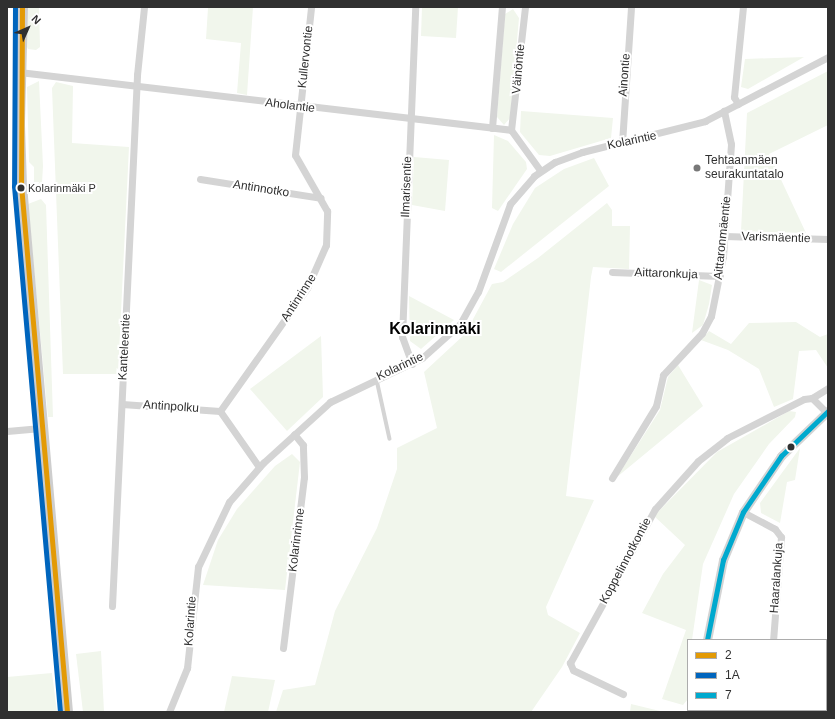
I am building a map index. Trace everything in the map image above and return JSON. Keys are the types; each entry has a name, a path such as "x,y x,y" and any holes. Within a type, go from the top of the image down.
{"main road":[{"path":"22,7 20,72 21,186 40,428 67,712"}],"street":[{"name":"Kanteleentie","path":"112,606 138,87 144,7"},
{"name":"Kullervontie","path":"301,108 311,7"},
{"name":"Ilmarisentie","path":"412,364 402,337 409,118 415,7"},
{"name":"Väinöntie","path":"492,128 502,7"},
{"name":"Väinöntie","path":"511,130 525,7"},
{"name":"Ainontie","path":"622,143 631,7"},
{"path":"738,104 734,97 743,7"},
{"name":"Kolarintie","path":"169,712 187,668 194,585 204,550 229,502 259,467 330,402 376,379 412,364 445,340 470,309 510,204 540,170 582,152 685,128 724,111 828,57"},
{"name":"Aholantie","path":"20,72 301,108 409,118 511,130"},
{"name":"Antinrinne","path":"220,411 316,273 329,231 327,211 321,198 295,155 301,108"},
{"name":"Aittaronmäentie","path":"612,478 656,406 663,375 708,322 720,276 725,236 731,144 724,111"},
{"path":"511,130 540,170"},
{"name":"Antinnotko","path":"200,179 321,198"},
{"name":"Varismäentie","path":"725,236 828,239"},
{"name":"Aittaronkuja","path":"612,272 720,276"},
{"path":"707,639 723,560 743,512 781,456 827,412 812,398 828,388"},
{"name":"Koppelinnotkontie","path":"623,694 573,670 570,663 612,592 646,522 685,475 713,448 791,404 812,398"},
{"name":"Antinpolku","path":"122,404 220,411"},
{"path":"220,411 259,467"},
{"path":"7,431 40,428"},
{"name":"Kolarinrinne","path":"283,648 304,477 303,445 294,434"},
{"name":"Haaralankuja","path":"743,512 775,529 781,537 773,639"}],"lane":[{"path":"376,379 390,439"}],"shaded area":[{"path":"28,7 39,7 40,47 36,50 28,49 25,43"},
{"path":"202,7 253,7 247,95 237,93 241,43 206,39 208,8"},
{"path":"422,7 458,7 456,38 421,36"},
{"path":"513,9 519,18 510,118 504,125 497,117 505,14"},
{"path":"804,57 748,89 741,87 745,59"},
{"path":"828,71 828,125 769,154 806,233 741,231 747,113"},
{"path":"39,81 43,166 42,183 34,184 34,167 29,162 27,87"},
{"path":"56,82 73,86 72,143 129,147 118,374 63,374 52,88"},
{"path":"521,111 613,118 611,138 550,156 539,155 520,132"},
{"path":"494,135 508,141 526,162 527,169 498,211 492,208"},
{"path":"414,157 449,160 445,211 412,205"},
{"path":"594,158 609,186 501,272 494,269 513,224 535,188 564,169"},
{"path":"41,199 46,205 53,417 48,417 28,204"},
{"path":"607,203 612,210 612,226 630,226 629,269 593,267 591,277 566,496 594,500 546,607 548,615 580,633 562,667 531,712 276,712 283,690 315,685 335,611 377,528 397,469 397,448 437,428 424,372 465,334 492,284 503,282 538,258"},
{"path":"699,280 712,285 709,304 703,325 692,333"},
{"path":"409,296 454,320 421,349 410,341"},
{"path":"796,322 820,337 828,334 828,368 816,350 799,351 793,399 774,407 759,369 728,350 701,340 709,331 731,344 749,323"},
{"path":"321,336 323,397 287,431 250,389"},
{"path":"678,365 703,406 617,477 660,410 668,377"},
{"path":"789,411 796,412 795,417 769,444 734,494 703,564 692,639 687,639 687,700 683,705 662,699 686,630 642,613 663,574 685,545 654,516 717,452"},
{"path":"800,448 795,480 787,482 780,523 761,513 760,503"},
{"path":"292,454 300,462 285,590 203,585 218,540 237,509 275,466"},
{"path":"101,651 104,712 83,712 76,654"},
{"path":"52,673 57,712 7,712 7,677"},
{"path":"232,676 275,680 268,712 224,712"},
{"path":"631,704 664,712 630,712"}],"transit line":[{"name":"1A","path":"15,7 14,186 60,712"},
{"name":"2","path":"22,7 21,185 67,712"},
{"name":"7","path":"707,639 723,560 743,512 781,456 828,411"}],"place":[{"name":"Tehtaanmäen seurakuntatalo","path":"697,168"},
{"name":"Kolarinmäki P","path":"21,188"}],"district":[{"name":"Kolarinmäki","path":"435,329"}]}
